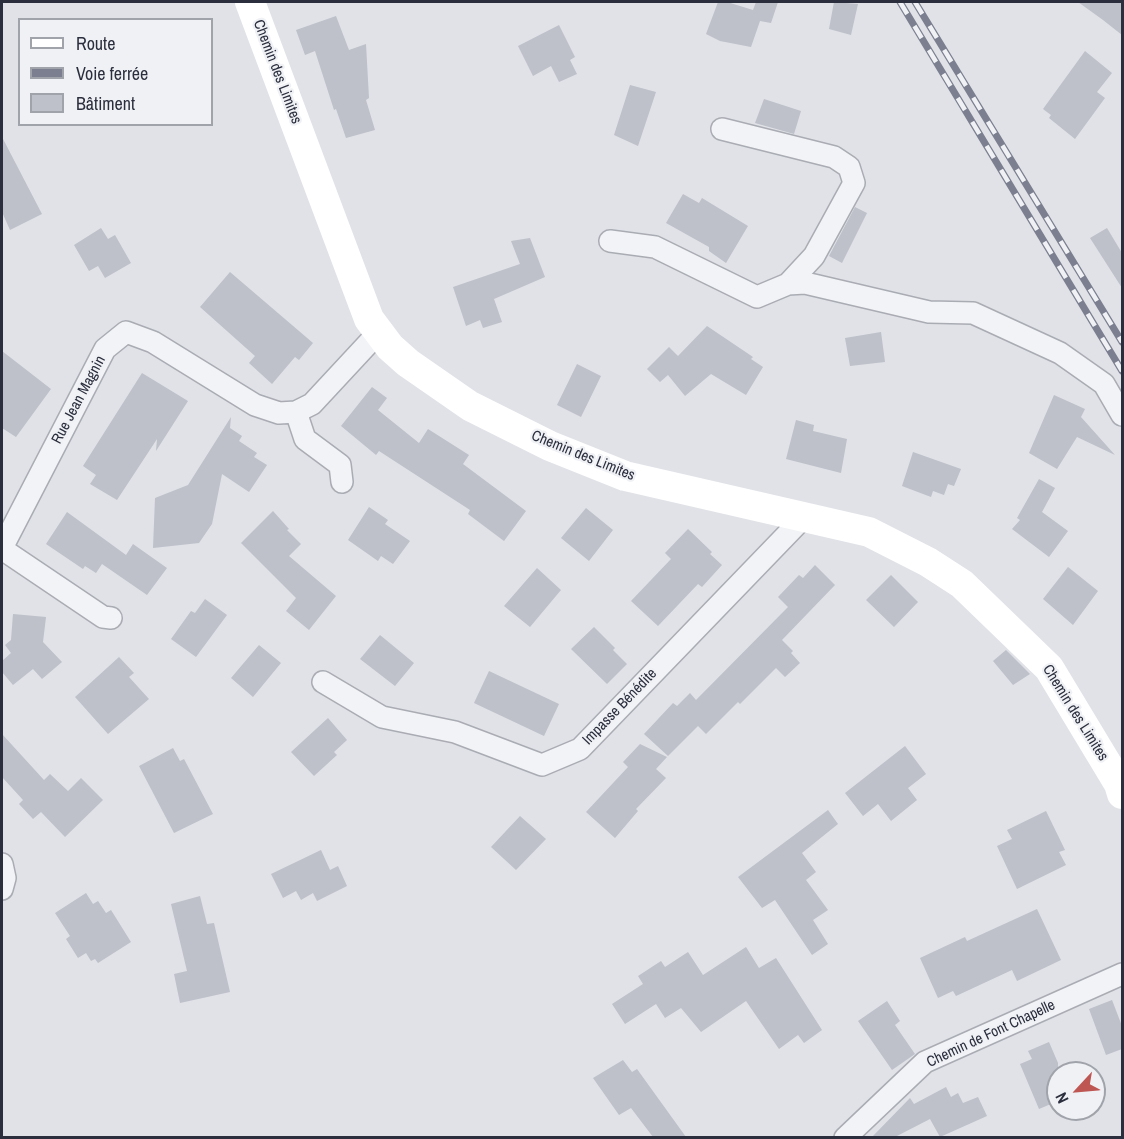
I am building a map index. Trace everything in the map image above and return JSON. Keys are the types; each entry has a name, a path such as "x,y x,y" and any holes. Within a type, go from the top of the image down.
{"street":[{"name":"Chemin des Limites","path":"250,2 369,319 378,333 408,363 470,406 550,446 625,476 869,532 928,562 962,584 1049,668 1119,784 1122,794"},
{"path":"722,129 834,157 849,167 854,183 814,256 788,284"},
{"path":"610,241 655,247 757,297 788,284 805,283 929,312 973,313 1060,353 1104,384 1122,415"},
{"name":"Rue Jean Magnin","path":"111,618 103,617 2,548 105,349 126,333 153,342 255,405 279,413 296,412"},
{"path":"342,482 340,465 304,439 296,412 312,404 378,333"},
{"name":"Impasse Bénédite","path":"323,682 382,717 455,732 542,765 580,749 804,517"},
{"path":"2,864 5,878 2,889"},
{"name":"Chemin de Font Chapelle","path":"844,1137 925,1062 1122,974"}],"building":[{"path":"718,2 727,2 753,10 756,2 778,2 771,23 760,21 751,47 720,41 706,34"},
{"path":"834,2 858,4 851,35 829,29"},
{"path":"1078,2 1122,2 1122,35 1103,20"},
{"path":"336,16 349,50 366,44 369,98 366,100 375,130 346,138 336,109 334,110 315,51 305,55 296,30"},
{"path":"559,25 575,57 570,60 577,74 559,82 551,66 533,76 518,46"},
{"path":"1085,51 1112,73 1097,92 1105,98 1075,139 1049,118 1051,115 1043,109"},
{"path":"630,85 656,92 638,146 614,135"},
{"path":"764,99 801,111 794,134 755,123"},
{"path":"2,137 42,214 10,230 2,212"},
{"path":"683,194 699,203 702,198 748,226 726,263 709,251 709,247 666,223"},
{"path":"855,207 867,213 842,263 829,256"},
{"path":"101,228 108,239 115,235 131,263 105,278 98,266 89,271 74,245"},
{"path":"1107,228 1122,253 1122,288 1090,238"},
{"path":"530,238 545,277 494,299 502,322 483,328 480,320 466,326 453,287 520,264 511,241"},
{"path":"230,272 313,343 299,360 295,357 272,384 249,363 255,356 200,307"},
{"path":"707,326 753,357 751,359 763,367 746,395 711,374 685,396 668,375 660,382 647,369 669,347 678,356"},
{"path":"881,332 885,362 850,366 845,338"},
{"path":"2,351 51,389 16,437 2,428"},
{"path":"577,364 601,376 581,417 557,405"},
{"path":"142,373 188,401 156,451 157,439 117,500 90,484 96,475 83,466"},
{"path":"372,387 387,398 378,410 419,443 428,429 469,455 463,464 526,511 504,541 468,514 470,510 379,451 376,455 341,426"},
{"path":"1054,395 1085,409 1081,417 1115,455 1077,437 1057,469 1029,453"},
{"path":"231,417 230,428 242,436 239,441 257,453 254,457 267,465 249,492 222,474 212,524 199,543 153,548 155,498 188,485"},
{"path":"796,420 814,425 813,431 847,439 841,473 786,459"},
{"path":"913,452 961,469 954,486 948,484 944,495 933,491 931,497 902,486"},
{"path":"1039,479 1055,488 1042,512 1068,531 1049,557 1012,529 1020,520 1017,518"},
{"path":"369,507 388,520 385,524 410,541 393,564 381,556 378,561 348,540"},
{"path":"586,508 613,530 589,561 561,538"},
{"path":"273,511 301,544 289,556 336,596 309,630 286,611 296,598 241,543"},
{"path":"67,512 126,555 133,544 167,568 147,595 102,564 96,573 85,566 83,569 46,544"},
{"path":"688,529 722,565 702,587 698,584 658,626 631,601 671,559 665,553"},
{"path":"815,565 835,585 782,640 793,651 791,653 800,663 785,677 776,668 706,734 698,726 668,756 644,734 673,703 677,706 690,693 696,700 788,607 778,597 799,575 803,578"},
{"path":"1068,567 1098,591 1073,625 1043,599"},
{"path":"537,568 561,590 530,627 504,606"},
{"path":"891,575 918,602 894,627 866,600"},
{"path":"205,599 227,615 196,657 171,639 191,611 195,613"},
{"path":"13,614 46,617 43,642 62,662 42,679 33,669 13,685 2,672 2,661 11,653 5,645 11,640"},
{"path":"594,627 627,664 607,684 571,649"},
{"path":"380,635 414,663 395,686 360,659"},
{"path":"259,645 281,663 253,697 231,678"},
{"path":"1006,650 1030,674 1013,685 993,661"},
{"path":"119,657 134,673 129,677 149,699 108,734 75,697"},
{"path":"489,671 559,704 544,736 474,703"},
{"path":"328,718 347,740 334,752 337,755 314,776 291,752"},
{"path":"2,734 44,780 50,774 68,791 81,778 103,800 65,837 41,812 33,819 19,804 23,800 2,777"},
{"path":"640,744 667,757 656,769 666,778 636,809 638,811 615,838 586,812 628,767 623,762"},
{"path":"905,746 926,774 908,788 917,800 891,821 878,804 863,816 845,793"},
{"path":"173,748 180,761 184,759 213,814 174,833 139,766"},
{"path":"828,810 838,824 802,853 816,872 806,880 828,910 813,920 828,944 812,955 775,900 762,908 738,877"},
{"path":"1046,811 1065,850 1059,852 1066,865 1017,889 997,846 1012,839 1007,830"},
{"path":"520,816 546,839 516,870 491,847"},
{"path":"321,850 330,870 338,866 347,886 317,901 313,893 301,900 296,891 283,898 271,874"},
{"path":"86,893 93,904 98,901 106,913 111,910 131,942 98,963 95,959 91,961 86,953 78,958 66,939 70,936 55,913"},
{"path":"200,896 207,924 214,923 230,992 180,1003 174,974 187,971 171,904"},
{"path":"1037,909 1061,960 1017,981 1012,970 956,996 953,991 938,998 920,958 965,937 967,941"},
{"path":"746,947 759,968 776,958 822,1030 804,1043 798,1035 779,1049 746,1001 701,1032 681,1008 665,1018 656,1004 625,1024 612,1004 643,984 638,976 661,961 665,967 688,952 703,975"},
{"path":"1112,1000 1122,1026 1122,1049 1106,1055 1089,1009"},
{"path":"887,1001 900,1021 895,1025 915,1054 892,1070 858,1021"},
{"path":"1049,1042 1057,1061 1046,1061 1046,1106 1039,1109 1020,1064 1032,1059 1028,1051"},
{"path":"623,1060 632,1072 637,1069 686,1137 653,1137 631,1108 619,1115 593,1078"},
{"path":"946,1087 951,1097 958,1093 963,1103 978,1097 987,1116 940,1137 930,1119 895,1137 872,1137 910,1098 914,1104"}],"railway":[{"path":"900,2 1122,371"},
{"path":"915,2 1122,342"}]}
